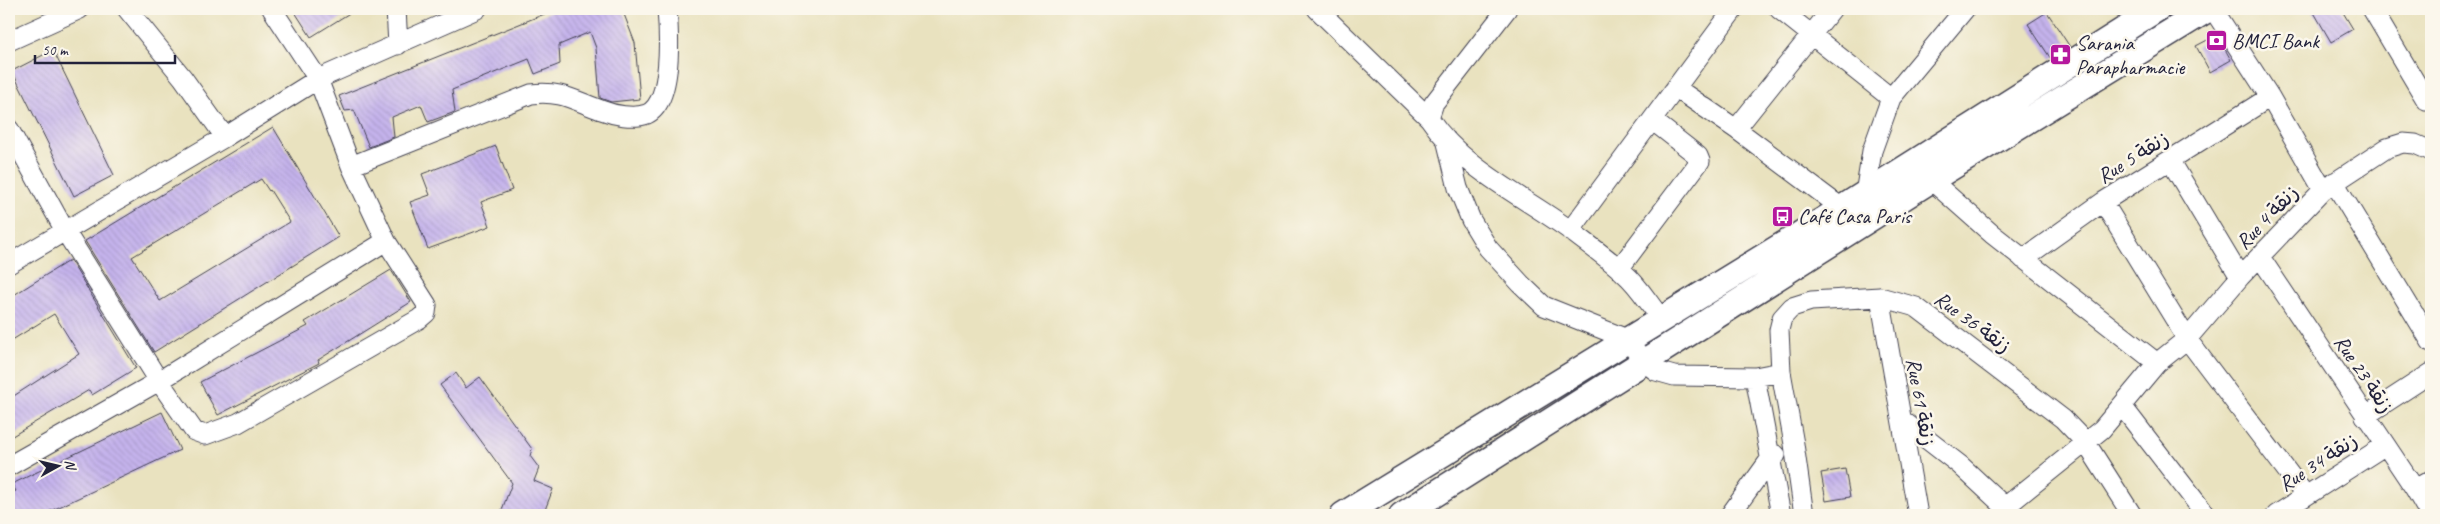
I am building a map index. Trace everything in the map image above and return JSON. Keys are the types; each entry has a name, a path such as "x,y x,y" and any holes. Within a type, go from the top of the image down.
{"main road":[{"path":"1402,515 1931,180 2208,9"},
{"path":"1343,515 1843,208 2150,11"}],"street":[{"path":"9,41 80,9"},
{"path":"127,9 183,78 225,137"},
{"path":"11,137 65,232 159,381 194,431 205,435 238,423 418,319 426,313 427,305 386,241 351,166 318,79 272,9"},
{"path":"396,9 398,45"},
{"path":"9,264 225,137 318,79 477,9"},
{"path":"351,166 531,94 548,92 562,95 621,116 647,114 658,105 664,89 669,34 667,9"},
{"path":"1317,9 1429,118 1467,160 1512,194 1570,230 1620,269 1661,318"},
{"path":"1429,118 1434,103 1507,9"},
{"path":"1570,230 1734,9"},
{"path":"1778,9 1892,98"},
{"path":"1736,129 1832,9"},
{"path":"1864,194 1872,150 1892,98 1964,9"},
{"path":"2213,9 2431,342"},
{"path":"2372,9 2426,100"},
{"path":"1676,88 1736,129 1843,208"},
{"name":"Rue 5 زنقة","path":"2023,258 2103,202 2270,97"},
{"path":"1620,269 1700,161 1698,156 1652,120"},
{"path":"1446,138 1458,188 1471,220 1488,248 1544,306 1627,339 1644,362 1656,371 1674,376 1755,377 1781,372"},
{"name":"Rue 4 زنقة","path":"2008,511 2086,443 2122,406 2157,363 2187,339 2240,277 2328,186 2387,148 2403,143 2415,144 2431,151"},
{"path":"2170,160 2240,277"},
{"path":"1931,180 1949,198 2023,258 2157,363"},
{"path":"2103,202 2187,339 2306,496"},
{"path":"9,466 159,381 386,241"},
{"name":"Rue 23 زنقة","path":"2260,257 2384,446 2423,485 2430,515"},
{"name":"Rue 36 زنقة","path":"1804,515 1781,372 1779,330 1782,318 1792,307 1811,301 1880,297 1916,307 2063,419 2086,443 2132,515"},
{"name":"Rue 61 زنقة","path":"1880,297 1918,515"},
{"path":"2365,416 2431,373"},
{"path":"1755,377 1781,515"},
{"path":"2122,406 2206,515"},
{"path":"1902,420 1960,465 2008,511"},
{"path":"1730,515 1770,458 1794,444"},
{"name":"Rue 34 زنقة","path":"2276,515 2384,446"}],"building":[{"path":"293,9 356,9 311,37"},
{"path":"557,9 622,9 635,43 640,99 611,102 600,98 596,48 590,32 559,45 560,64 535,74 529,59 452,90 455,112 428,122 421,105 392,117 394,137 369,147 354,110 345,111 339,96"},
{"path":"2312,9 2341,9 2353,29 2331,42"},
{"path":"2047,12 2070,47 2051,59 2028,24"},
{"path":"2217,35 2231,60 2210,72 2196,46"},
{"path":"53,50 114,175 74,196 12,71"},
{"path":"273,127 339,237 154,352 85,241","holes":["261,179 290,222 160,301 132,257"]},
{"path":"496,146 512,190 481,202 490,226 428,249 410,202 430,195 422,174"},
{"path":"70,260 136,368 92,395 89,390 9,438 9,399 79,354 54,314 9,342 9,298"},
{"path":"391,270 411,302 318,360 319,363 218,415 200,382 308,326 305,322"},
{"path":"456,373 466,388 480,377 532,449 530,456 539,468 534,481 553,489 543,515 500,515 512,483 440,385"},
{"path":"162,412 180,450 42,515 9,515 9,494 16,491 12,484"},
{"path":"1845,469 1850,497 1826,501 1821,473"}],"place":[{"name":"BMCI Bank","path":"2216,41"},
{"name":"Sarania Parapharmacie","path":"2060,55"},
{"name":"Café Casa Paris","path":"1782,216"}]}
